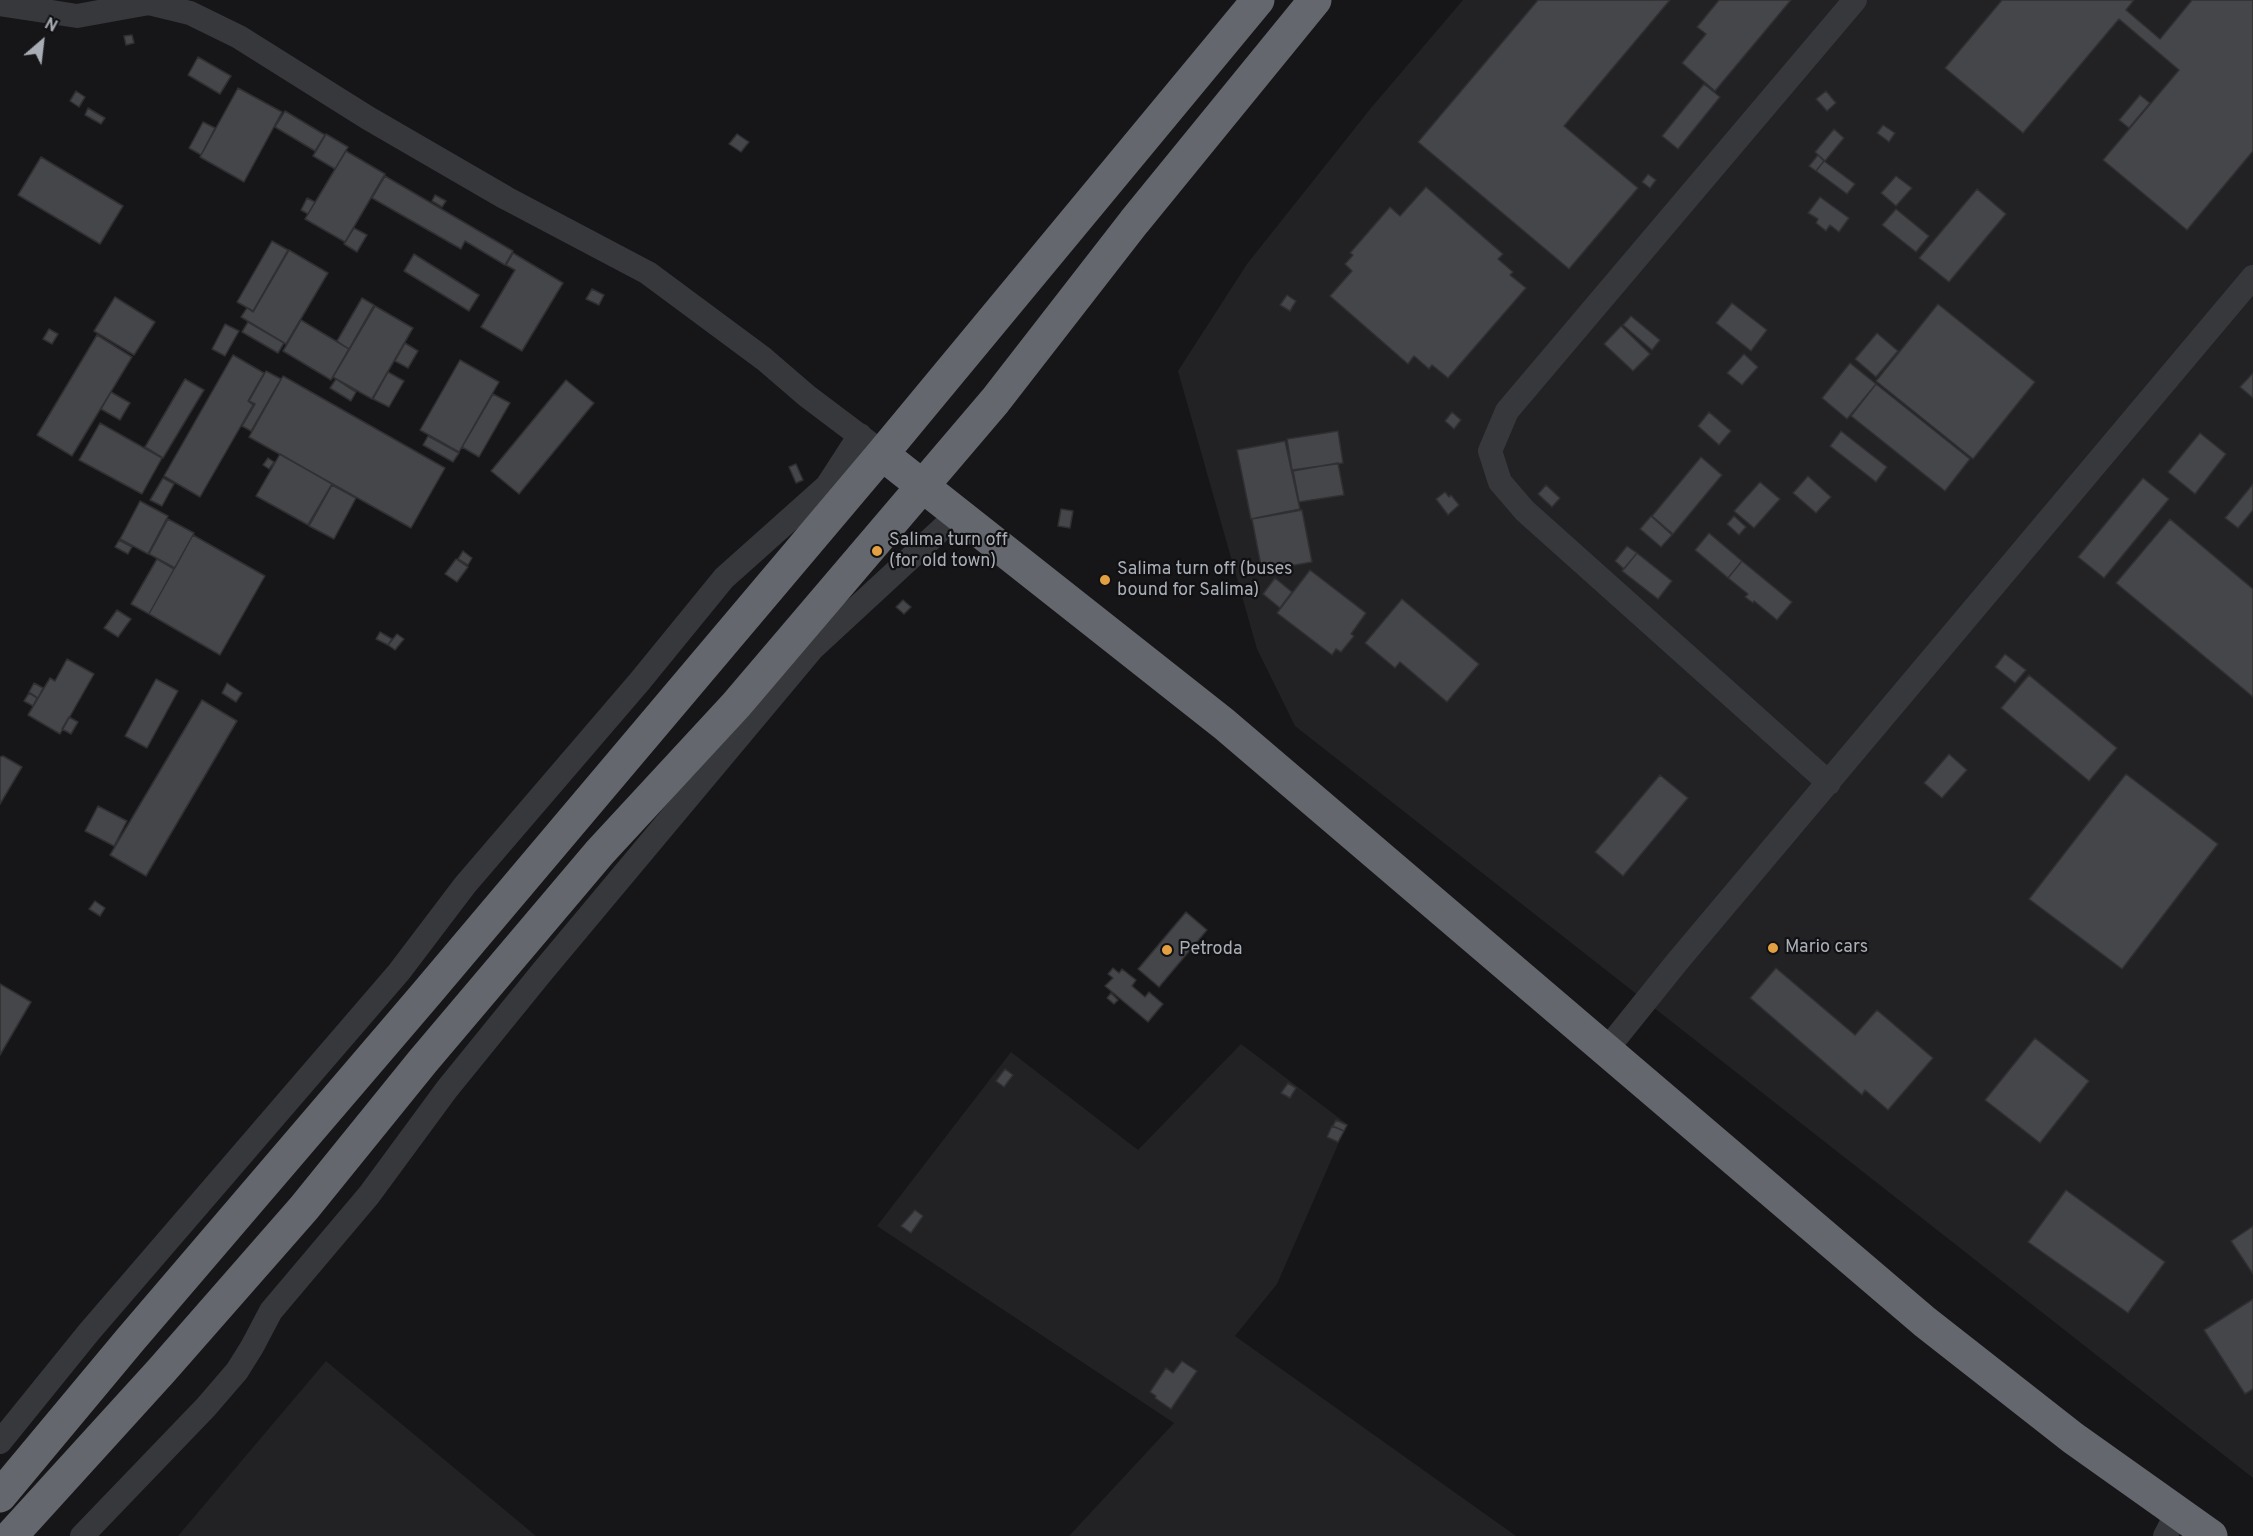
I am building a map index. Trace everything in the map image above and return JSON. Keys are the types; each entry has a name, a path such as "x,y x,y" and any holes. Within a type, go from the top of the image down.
{"highway":[{"path":"0,1496 129,1340 434,985 871,445 1258,0"},
{"path":"11,1536 297,1217 423,1061 600,852 736,705 922,486 995,400 1134,222 1315,0"},
{"path":"871,445 1224,724 1925,1322 2073,1438 2171,1525 2211,1536"}],"street":[{"path":"1829,783 1525,511 1500,482 1490,451 1507,411 1855,0"},
{"path":"0,4 77,16 149,3 190,12 239,37 368,118 506,198 648,273 764,359 807,396 871,445 724,578 640,681 465,885 399,972 89,1332 0,1442"},
{"path":"1607,1049 1677,962 2253,277"},
{"path":"82,1536 206,1407 237,1371 271,1311 369,1195 447,1089 812,649 957,515"}],"shaded area":[{"path":"1463,0 2253,0 2253,1478 1295,726 1257,649 1178,371 1247,264 1371,108"},
{"path":"1241,1044 1347,1124 1277,1284 1235,1336 1516,1536 1069,1536 1174,1423 877,1226 1011,1052 1138,1150"},
{"path":"326,1361 536,1536 178,1536"}],"building":[{"path":"1538,0 1670,0 1564,126 1638,188 1569,269 1418,142"},
{"path":"1719,0 1791,0 1715,91 1682,63 1706,34 1697,27"},
{"path":"2002,0 2134,0 2126,10 2160,39 2192,0 2253,0 2253,151 2187,230 2103,160 2179,70 2119,19 2023,133 1945,68"},
{"path":"132,35 134,43 126,45 124,36"},
{"path":"198,57 231,76 220,94 188,75"},
{"path":"1704,84 1720,97 1678,149 1662,136"},
{"path":"238,88 282,112 244,182 200,157"},
{"path":"76,91 85,97 79,107 70,101"},
{"path":"1826,91 1836,103 1827,111 1816,99"},
{"path":"2140,95 2150,103 2129,128 2119,120"},
{"path":"88,108 105,118 101,124 85,115"},
{"path":"285,111 325,135 315,151 275,127"},
{"path":"203,122 215,128 201,155 189,148"},
{"path":"1883,125 1895,133 1889,142 1877,133"},
{"path":"1834,129 1844,138 1825,161 1815,152"},
{"path":"326,134 348,147 335,169 313,156"},
{"path":"737,134 749,142 741,152 729,144"},
{"path":"346,151 385,174 345,242 305,219"},
{"path":"1818,155 1824,161 1816,171 1809,166"},
{"path":"41,157 123,206 100,244 18,195"},
{"path":"1824,161 1855,184 1847,194 1816,171"},
{"path":"1648,174 1656,180 1650,188 1642,182"},
{"path":"385,176 513,251 505,265 465,241 461,249 372,198"},
{"path":"1896,176 1912,188 1896,206 1881,193"},
{"path":"1426,187 1503,254 1498,259 1513,272 1510,275 1526,288 1448,378 1432,365 1429,369 1414,356 1408,364 1330,296 1352,271 1345,264 1353,255 1350,253 1390,207 1400,216"},
{"path":"1977,189 2006,214 1949,282 1919,258"},
{"path":"435,195 446,201 442,207 432,201"},
{"path":"1820,197 1849,218 1839,232 1830,225 1826,231 1816,223 1818,219 1808,213"},
{"path":"307,198 315,202 308,214 301,210"},
{"path":"1896,209 1929,236 1916,252 1882,225"},
{"path":"354,228 367,235 357,252 344,244"},
{"path":"272,241 288,250 253,311 237,302"},
{"path":"289,250 328,273 286,344 241,317 247,308 253,312"},
{"path":"513,253 563,283 522,351 481,327 515,270 506,265"},
{"path":"414,254 479,295 469,311 404,271"},
{"path":"592,289 604,295 599,305 586,299"},
{"path":"1287,295 1296,301 1290,311 1280,305"},
{"path":"115,297 155,322 134,355 94,331"},
{"path":"362,298 374,305 349,349 337,341"},
{"path":"1732,303 1767,330 1751,351 1716,323"},
{"path":"1938,304 2035,382 1973,459 1876,381"},
{"path":"375,306 413,328 372,399 333,377"},
{"path":"1631,316 1660,340 1652,350 1623,325"},
{"path":"301,320 349,349 331,380 283,351"},
{"path":"248,322 284,343 278,353 242,332"},
{"path":"225,324 239,331 225,356 212,349"},
{"path":"1621,326 1650,354 1633,371 1604,344"},
{"path":"49,329 58,334 52,344 43,339"},
{"path":"1877,333 1898,351 1876,377 1855,359"},
{"path":"97,335 132,357 72,456 37,435"},
{"path":"405,343 418,351 408,368 395,361"},
{"path":"1744,354 1758,367 1742,385 1727,373"},
{"path":"233,355 264,373 248,401 253,405 200,497 164,476"},
{"path":"460,360 499,382 459,452 420,430"},
{"path":"1850,363 1876,384 1847,419 1822,398"},
{"path":"266,371 281,379 251,431 242,426 255,404 249,401"},
{"path":"388,372 404,381 389,407 373,399"},
{"path":"2253,373 2253,398 2240,387"},
{"path":"283,376 445,468 411,528 249,437"},
{"path":"185,379 204,390 163,458 145,447"},
{"path":"336,379 356,392 351,401 330,388"},
{"path":"566,380 594,403 519,494 491,471"},
{"path":"1876,384 1970,459 1945,491 1851,416"},
{"path":"111,392 130,403 120,420 101,409"},
{"path":"493,394 510,403 479,457 462,447"},
{"path":"1452,412 1461,420 1454,429 1445,421"},
{"path":"1709,412 1731,431 1719,445 1698,426"},
{"path":"100,423 162,458 142,494 79,460"},
{"path":"1338,431 1343,463 1292,470 1287,439"},
{"path":"1841,431 1887,467 1876,482 1830,446"},
{"path":"2200,433 2226,454 2195,494 2168,472"},
{"path":"428,436 459,453 453,462 423,445"},
{"path":"1285,441 1300,509 1251,519 1237,450"},
{"path":"280,454 332,484 308,525 256,496"},
{"path":"1701,457 1722,475 1673,534 1652,516"},
{"path":"268,458 274,462 269,469 263,465"},
{"path":"1338,463 1344,495 1299,502 1293,471"},
{"path":"796,464 803,480 796,483 789,467"},
{"path":"1808,476 1831,497 1816,513 1793,493"},
{"path":"163,478 174,484 162,506 150,500"},
{"path":"2143,478 2169,499 2104,578 2078,557"},
{"path":"1760,482 1780,499 1754,528 1734,511"},
{"path":"2253,484 2253,510 2238,528 2225,518"},
{"path":"332,485 356,498 334,539 309,526"},
{"path":"1546,485 1560,498 1552,507 1538,494"},
{"path":"1445,492 1449,497 1451,495 1459,505 1448,515 1436,499"},
{"path":"140,501 168,516 148,554 120,539"},
{"path":"1061,509 1073,511 1070,528 1058,526"},
{"path":"1302,510 1312,562 1262,571 1252,519"},
{"path":"1651,516 1672,535 1661,547 1640,529"},
{"path":"1734,516 1746,527 1739,535 1727,524"},
{"path":"168,519 194,533 175,568 149,554"},
{"path":"2170,519 2253,589 2253,697 2116,583"},
{"path":"1709,533 1742,561 1728,578 1695,550"},
{"path":"193,535 265,576 220,655 149,614"},
{"path":"119,540 132,547 128,554 115,547"},
{"path":"1627,546 1637,553 1624,569 1615,561"},
{"path":"463,551 472,558 468,565 458,559"},
{"path":"1637,553 1672,581 1658,599 1622,571"},
{"path":"157,559 174,569 149,614 131,604"},
{"path":"456,559 468,567 457,582 445,574"},
{"path":"1742,561 1792,602 1777,620 1754,601 1753,603 1745,597 1748,594 1728,578"},
{"path":"1310,570 1366,613 1351,634 1354,636 1341,652 1336,649 1332,655 1277,613"},
{"path":"1275,578 1292,592 1280,608 1263,594"},
{"path":"1402,599 1479,664 1447,702 1400,662 1395,668 1365,643"},
{"path":"903,600 911,607 904,614 896,607"},
{"path":"117,610 131,619 118,637 104,628"},
{"path":"380,632 392,639 388,645 376,639"},
{"path":"397,634 404,639 395,650 388,645"},
{"path":"2005,654 2026,670 2015,683 1995,667"},
{"path":"67,659 94,674 60,734 28,715 50,678 55,681"},
{"path":"2029,675 2117,748 2089,781 2001,708"},
{"path":"156,679 178,691 147,748 125,736"},
{"path":"34,683 43,688 38,698 29,692"},
{"path":"227,683 242,693 236,702 222,693"},
{"path":"29,693 37,698 33,706 24,701"},
{"path":"202,700 237,721 146,876 110,855"},
{"path":"69,717 78,722 71,734 62,729"},
{"path":"1949,754 1967,770 1942,798 1924,783"},
{"path":"3,756 22,767 0,804 0,757"},
{"path":"2126,774 2218,844 2122,969 2029,899"},
{"path":"1660,775 1688,798 1623,876 1595,852"},
{"path":"98,806 127,821 114,846 85,831"},
{"path":"95,901 105,908 100,916 89,909"},
{"path":"1186,912 1207,930 1159,987 1138,969"},
{"path":"1113,968 1119,973 1122,969 1136,980 1132,986 1145,997 1149,992 1163,1004 1148,1022 1105,986 1113,978 1108,974"},
{"path":"1776,968 1855,1035 1877,1010 1933,1058 1888,1110 1865,1090 1862,1095 1750,998"},
{"path":"0,984 31,1002 0,1055"},
{"path":"1111,993 1118,1000 1114,1004 1107,998"},
{"path":"2035,1038 2089,1081 2040,1143 1985,1100"},
{"path":"1005,1069 1013,1075 1004,1087 996,1081"},
{"path":"1288,1083 1296,1088 1290,1098 1281,1093"},
{"path":"1336,1120 1347,1125 1344,1131 1333,1126"},
{"path":"1332,1126 1344,1131 1338,1142 1327,1137"},
{"path":"2066,1190 2165,1262 2128,1313 2028,1242"},
{"path":"915,1210 923,1216 911,1233 901,1226"},
{"path":"2253,1226 2253,1274 2231,1241"},
{"path":"2253,1299 2253,1389 2245,1394 2204,1330"},
{"path":"1182,1361 1197,1371 1171,1409 1150,1392 1166,1368 1173,1373"}],"place":[{"name":"Salima turn off (for old town)","path":"877,551"},
{"name":"Salima turn off (buses bound for Salima)","path":"1105,580"},
{"name":"Mario cars","path":"1773,948"},
{"name":"Petroda","path":"1167,950"}]}
